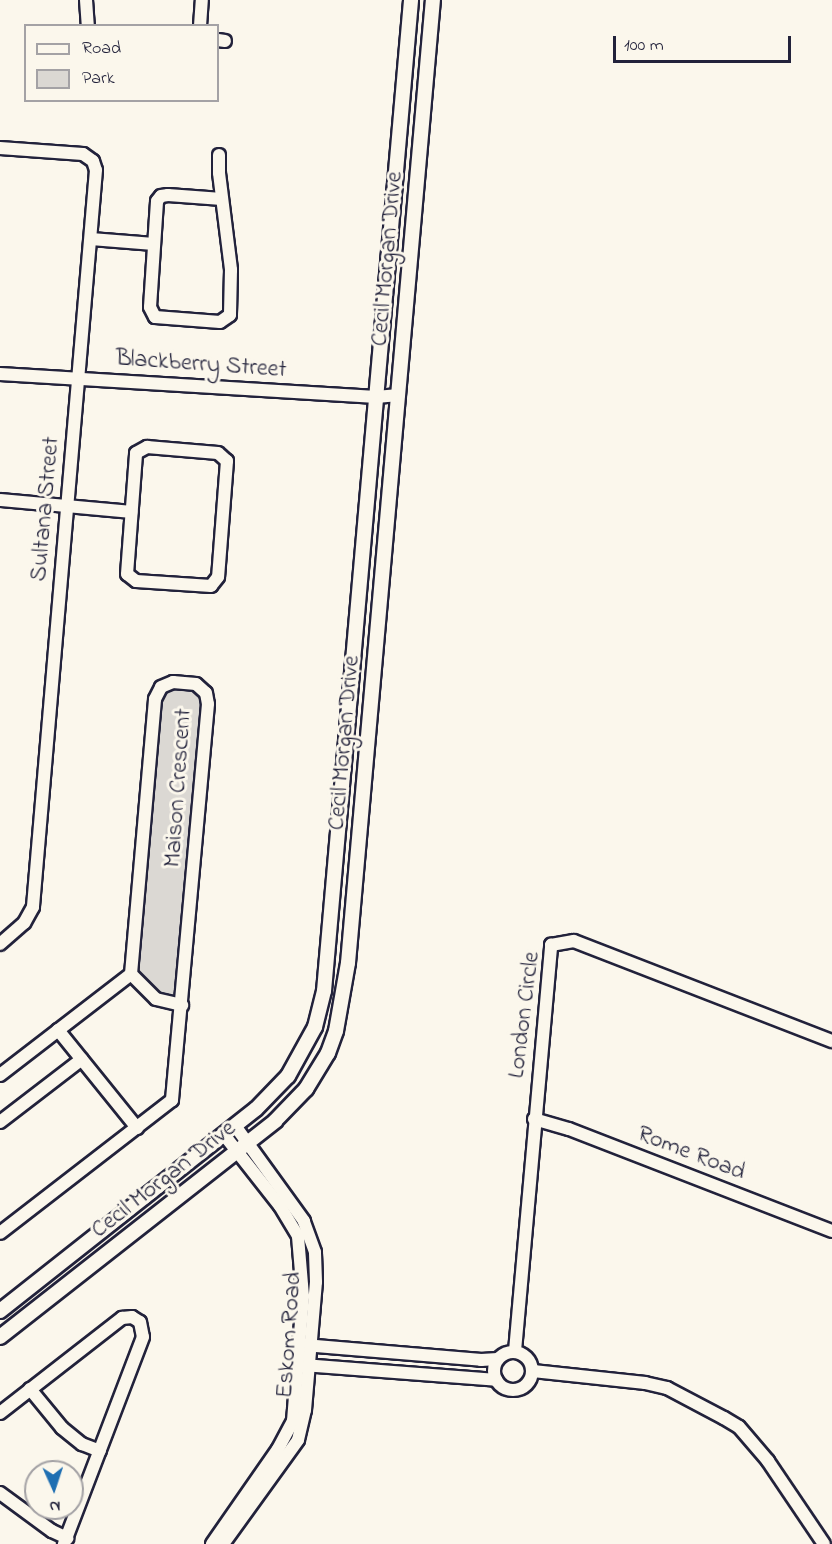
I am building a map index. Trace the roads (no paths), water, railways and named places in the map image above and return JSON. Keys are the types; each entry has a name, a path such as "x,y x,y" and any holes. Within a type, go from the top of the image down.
{"street":[{"path":"86,0 88,24"},
{"path":"200,24 202,0"},
{"name":"Cecil Morgan Drive","path":"0,1311 236,1127 279,1087 298,1061 315,1027 324,991 411,0"},
{"name":"Cecil Morgan Drive","path":"0,1337 243,1147 306,1089 328,1053 342,1009 348,963 433,0"},
{"name":"Sultana Street","path":"0,148 77,153 93,161 96,170 33,907 24,923 0,944"},
{"path":"219,155 231,270 231,312 226,320 220,322 161,319 152,314 150,307 156,204 161,196 222,199"},
{"path":"91,239 154,244"},
{"name":"Blackberry Street","path":"0,374 376,397 399,395"},
{"path":"141,448 222,454 228,465 215,582 204,587 136,581 129,577 125,568 130,512 136,453 141,448"},
{"path":"0,500 130,512"},
{"name":"Maison Crescent","path":"0,1233 172,1100 208,704 206,693 196,684 173,682 161,687 155,699 131,974"},
{"name":"London Circle","path":"515,1351 549,948 559,942 574,941 832,1041"},
{"path":"0,1075 131,974 156,999 182,1005"},
{"path":"58,1030 137,1128"},
{"path":"0,1122 82,1059"},
{"name":"Rome Road","path":"534,1119 569,1129 832,1231"},
{"name":"Eskom Road","path":"236,1127 243,1147"},
{"name":"Eskom Road","path":"223,1544 298,1440 303,1426 305,1345 317,1266 311,1234 304,1221 243,1147 225,1136"},
{"path":"0,1413 122,1318 132,1317 140,1322 143,1337 65,1541 0,1493"},
{"path":"305,1345 481,1360 498,1359"},
{"path":"515,1351 526,1356 533,1371 527,1384 511,1390 503,1388 496,1380 494,1366 498,1359 503,1354 515,1351"},
{"path":"304,1365 496,1380"},
{"name":"Eskom Road","path":"212,1544 287,1435 293,1421 304,1365"},
{"path":"533,1371 645,1383 667,1388 724,1418 739,1427 768,1461 824,1544"},
{"path":"30,1389 62,1428 82,1444 100,1451"}]}
